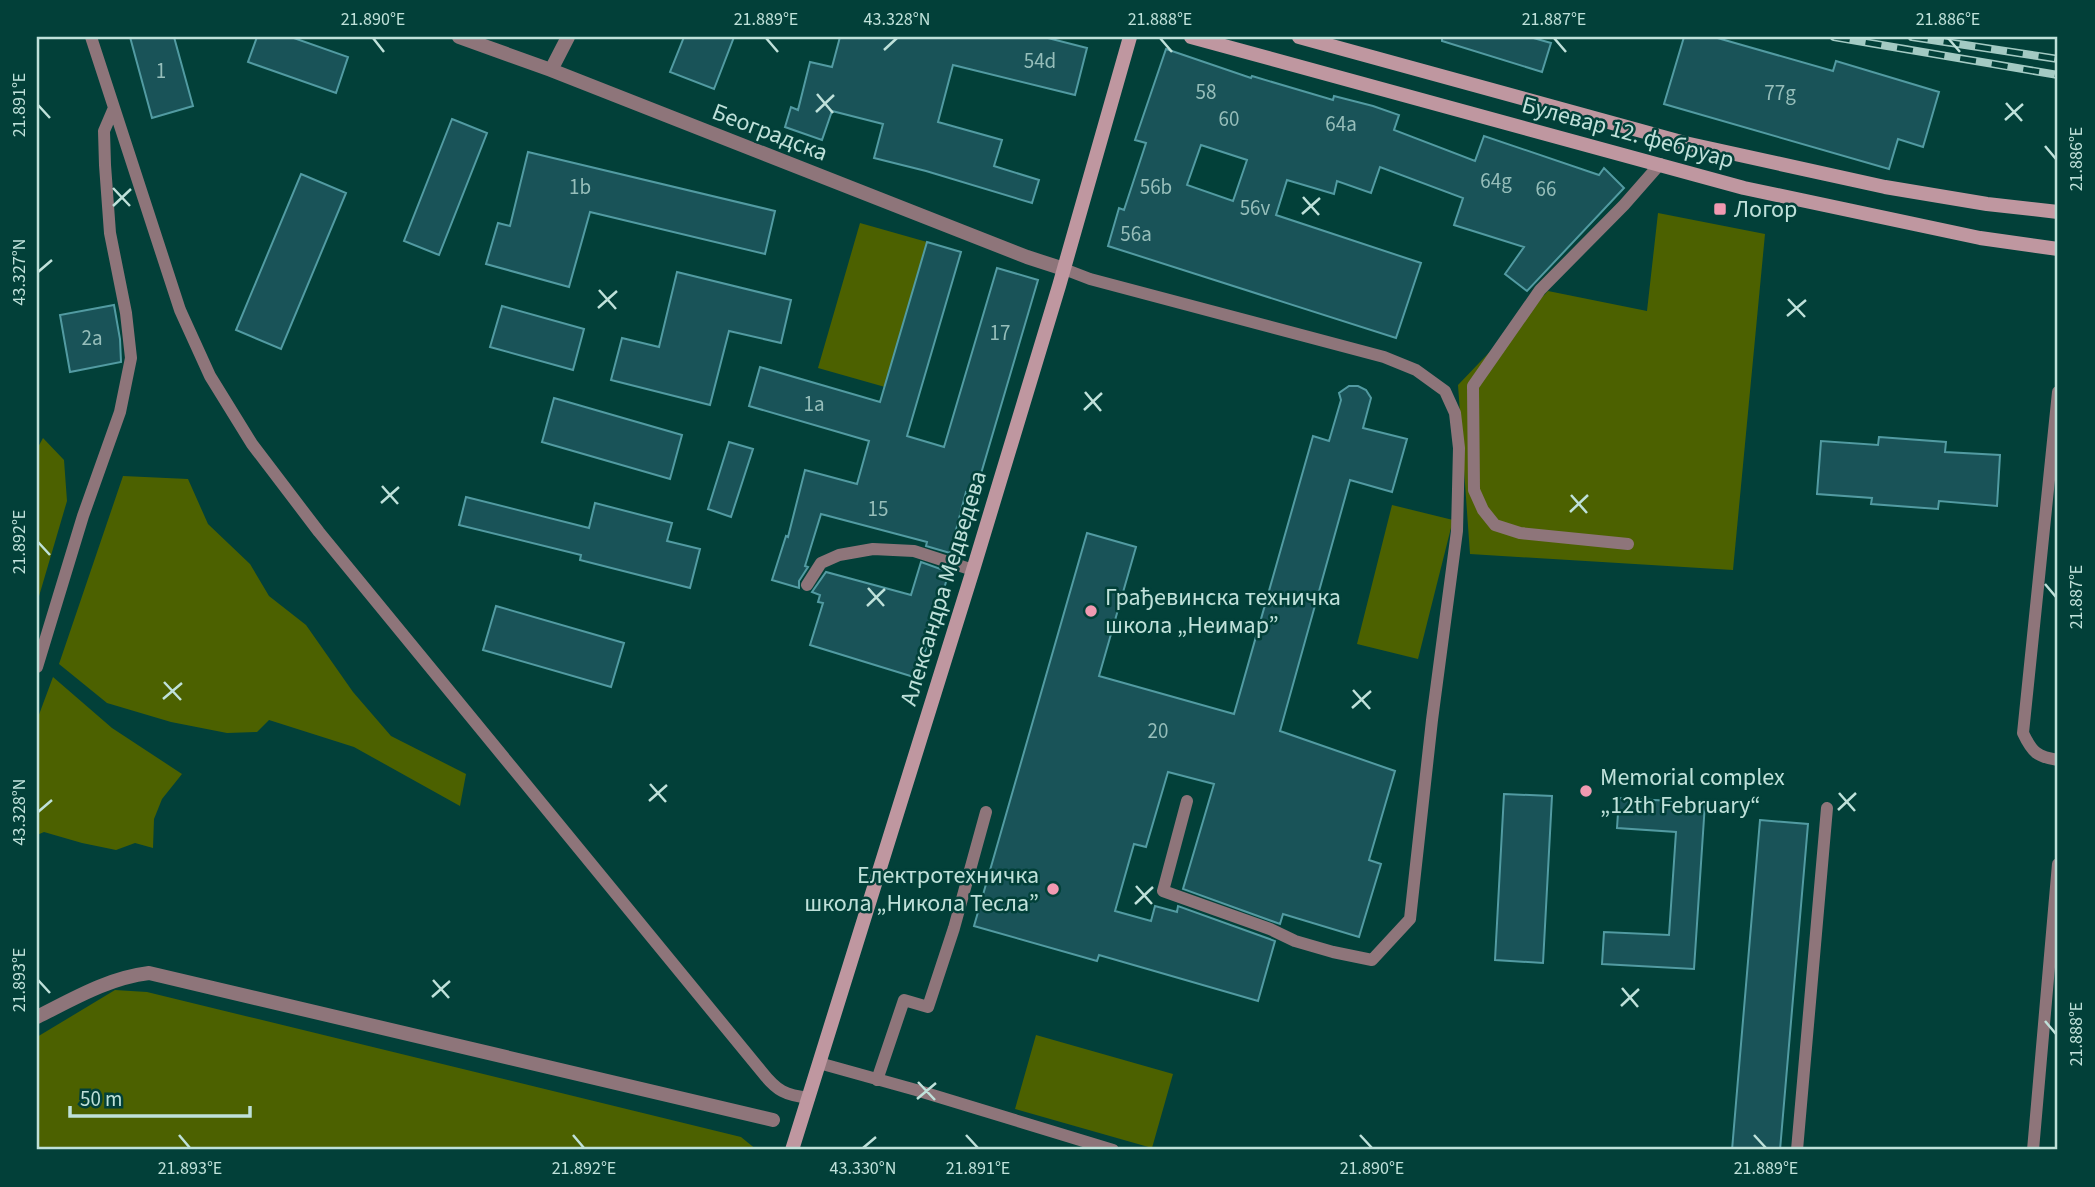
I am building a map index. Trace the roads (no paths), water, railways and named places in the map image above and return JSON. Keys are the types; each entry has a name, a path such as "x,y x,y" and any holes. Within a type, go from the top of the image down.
{"main road":[{"name":"Александра Медведева","path":"792,1150 973,570 1064,269 1130,37"},
{"name":"Булевар 12. фебруар","path":"1191,37 1744,188 1980,238 2058,249"},
{"name":"Булевар 12. фебруар","path":"1299,37 1685,143 1885,187 1987,204 2058,212"}],"street":[{"name":"Београдска","path":"459,37 1064,269"},
{"path":"551,71 568,37"},
{"path":"37,1017 110,982 149,973 773,1120"}],"lane":[{"path":"91,37 180,310 210,376 252,444 319,532 762,1072 780,1091 790,1096 809,1098"},
{"path":"37,667 83,516 120,412 131,358 126,313 110,233 105,165 104,131 113,110"},
{"path":"1628,544 1520,533 1495,525 1483,510 1475,490 1473,386 1541,290 1660,164"},
{"path":"1064,269 1090,279 1384,357 1416,370 1445,391 1455,413 1459,448 1457,531 1410,919 1372,960 1295,941 1270,929 1163,891 1187,801"},
{"path":"2058,391 2022,733 2031,749 2058,761"},
{"path":"807,585 821,563 839,555 873,549 914,551 973,570"},
{"path":"1797,1150 1827,808"},
{"path":"877,1080 904,1000 928,1007 954,928 986,812"},
{"path":"2033,1150 2058,863"},
{"path":"819,1063 1113,1150"}],"railway":[{"path":"1834,37 2058,75"},
{"path":"1912,37 2058,59"}],"place":[{"name":"Логор","path":"1720,209"},
{"name":"Грађевинска техничка школа „Неимар”","path":"1091,611"},
{"name":"Memorial complex „12th February“","path":"1586,791"},
{"name":"Електротехничка школа „Никола Тесла”","path":"1053,889"}]}
